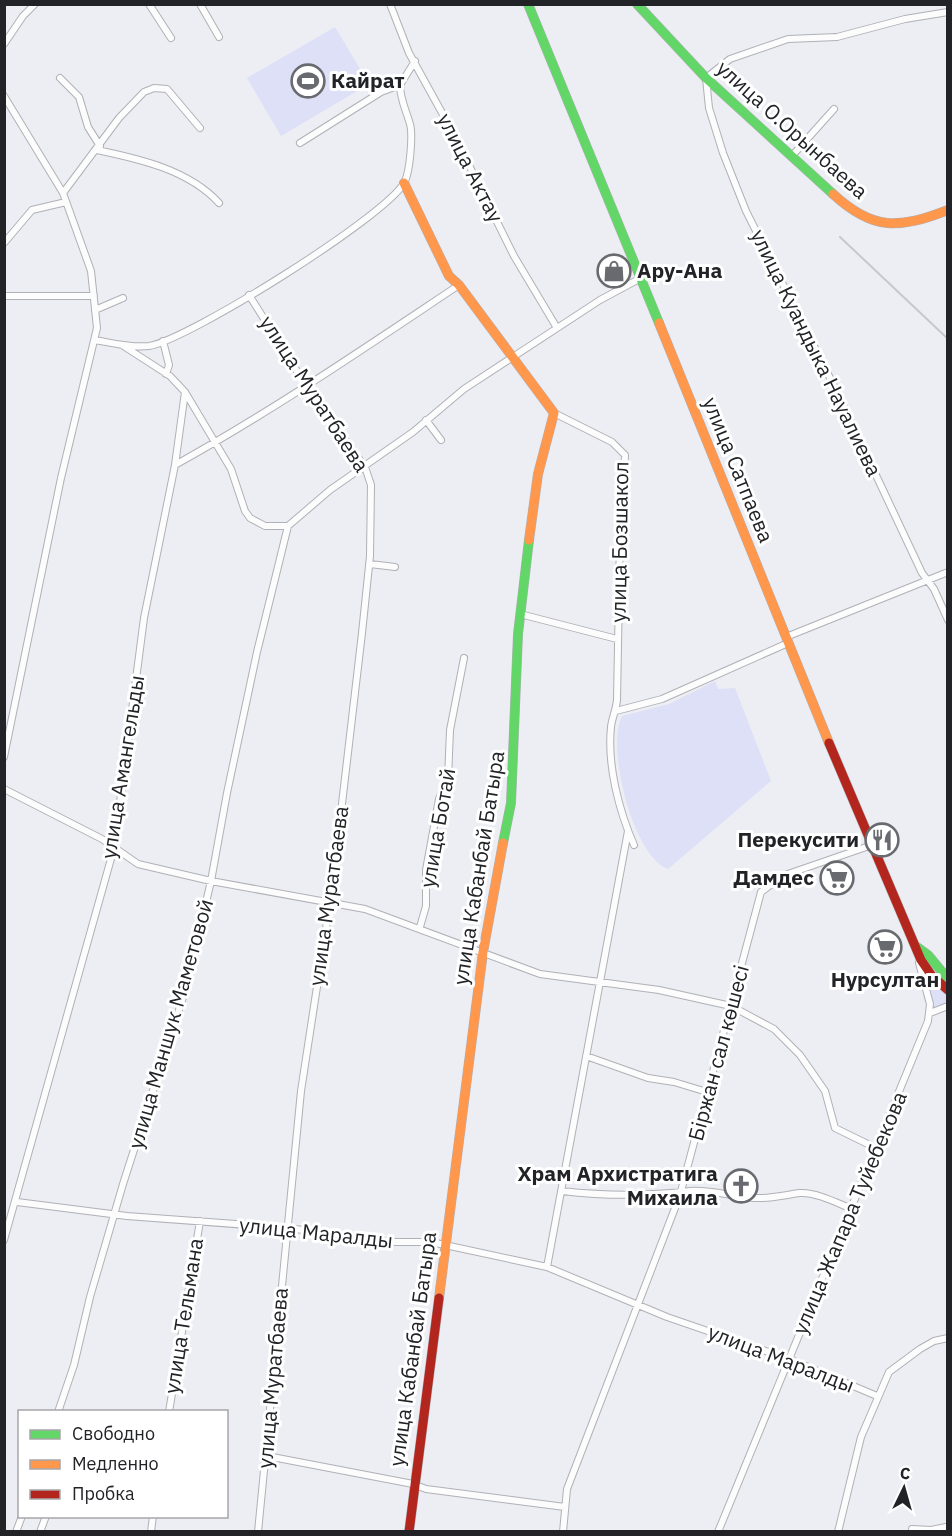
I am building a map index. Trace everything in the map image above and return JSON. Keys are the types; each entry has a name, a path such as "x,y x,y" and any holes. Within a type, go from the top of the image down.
{"street":[{"path":"4,44 23,16 35,4"},
{"path":"149,4 171,38"},
{"path":"200,4 219,37"},
{"name":"улица Актау","path":"390,4 409,52 514,256 557,328"},
{"name":"улица Сатпаева","path":"528,4 855,809 917,947 918,958"},
{"name":"улица О.Орынбаева","path":"637,4 706,78 853,212 870,222 902,225 948,210"},
{"path":"706,78 730,59 788,39 837,37 905,19 948,12"},
{"path":"300,143 381,92 400,85 415,61"},
{"path":"60,78 79,98 88,128 99,148 169,171 196,183 219,203"},
{"name":"улица Куандыка Науалиева","path":"706,78 709,108 723,153 746,211 836,387 948,620"},
{"path":"400,85 411,126 404,183 437,254 449,276 459,285 554,413"},
{"path":"63,193 99,148 119,118 144,92 154,88 170,92 200,128"},
{"path":"4,96 63,193 91,271 95,310 95,340 61,478 4,758"},
{"path":"791,157 834,109"},
{"path":"95,340 121,345 149,346 163,341 249,295 349,233 378,210 404,183"},
{"path":"4,243 32,210 66,202"},
{"path":"121,345 166,374 184,392 231,469 245,511 250,518 265,526 288,526 330,490 365,467 464,389 512,356 639,279"},
{"path":"176,465 307,387 459,285"},
{"name":"улица Муратбаева","path":"249,295 307,387 365,467 371,484 370,564 332,889 328,902 301,1090 258,1532"},
{"path":"4,296 94,296"},
{"path":"95,310 123,298"},
{"path":"163,341 169,365 166,374"},
{"name":"улица Амангельды","path":"4,1240 17,1202 85,945 114,848 144,618 176,465 184,392"},
{"name":"улица Кабанбай Батыра","path":"409,1532 413,1484 483,952 511,803 520,614 538,474 554,413"},
{"name":"улица Бозшакол","path":"554,413 612,442 625,455 616,711 611,726 612,765 628,831"},
{"path":"426,420 441,440"},
{"name":"улица Маншук Маметовой","path":"59,1410 74,1365 90,1298 115,1214 185,991 211,881 226,793 288,526"},
{"path":"370,564 394,567"},
{"path":"616,711 662,699 787,640 948,572"},
{"path":"520,614 617,639"},
{"name":"улица Ботай","path":"420,927 426,906 426,870 439,799 448,778 450,730 464,658"},
{"path":"4,789 102,838 138,864 211,881 365,909 420,927 524,970 708,999 731,1006 774,1029 787,1040 814,1072 825,1091 835,1128 876,1148"},
{"path":"628,831 634,845"},
{"path":"547,1267 602,982 628,831"},
{"name":"Біржан сал көшесі","path":"563,1532 567,1489 680,1195 761,892 782,876 872,845"},
{"name":"улица Сатпаева","path":"917,947 928,955 948,979"},
{"path":"918,958 933,978 948,990"},
{"path":"918,958 930,1013 948,1006"},
{"name":"улица Жапара Туйебекова","path":"718,1532 899,1096 930,1013"},
{"path":"586,1056 648,1078 674,1082 707,1092"},
{"path":"562,1191 607,1197 632,1193 680,1195 690,1191 761,1198 801,1193 852,1209"},
{"name":"улица Маралды","path":"17,1202 115,1214 288,1228 372,1240 431,1242 547,1267 638,1305 789,1359 877,1396"},
{"name":"улица Тельмана","path":"169,1410 200,1221"},
{"path":"838,1532 861,1437 889,1372 897,1364 934,1341 948,1338"},
{"path":"267,1456 413,1484 426,1489 565,1507"},
{"path":"912,1529 931,1531 946,1527"}],"shaded area":[{"name":"Кайрат","path":"335,27 369,84 281,136 247,78"},
{"path":"715,681 718,689 735,688 771,781 668,869 655,860 644,845 634,824 620,775 618,731 622,716 669,704"},
{"path":"938,979 947,982 947,1008 932,1009 925,1001 923,992 928,984"}],"railway":[{"path":"840,237 948,339"}],"traffic: fast":[{"path":"528,4 659,323"},
{"path":"637,4 706,78 833,194"},
{"path":"503,843 511,803 518,634 529,540"},
{"path":"917,947 928,955 948,979"}],"traffic: slow":[{"path":"404,183 449,276 459,285 554,413 538,474 529,540"},
{"path":"833,194 861,215 887,223 915,221 948,210"},
{"path":"659,323 829,743"},
{"path":"439,1298 483,952 503,843"}],"traffic: jam":[{"path":"829,743 921,960 932,976 948,990"},
{"path":"409,1532 439,1298"}],"place":[{"name":"Кайрат","path":"308,81"},
{"name":"Ару-Ана","path":"614,271"},
{"name":"Перекусити","path":"882,840"},
{"name":"Дамдес","path":"837,878"},
{"name":"Нурсултан","path":"885,947"},
{"name":"Храм Архистратига Михаила","path":"741,1186"}]}
